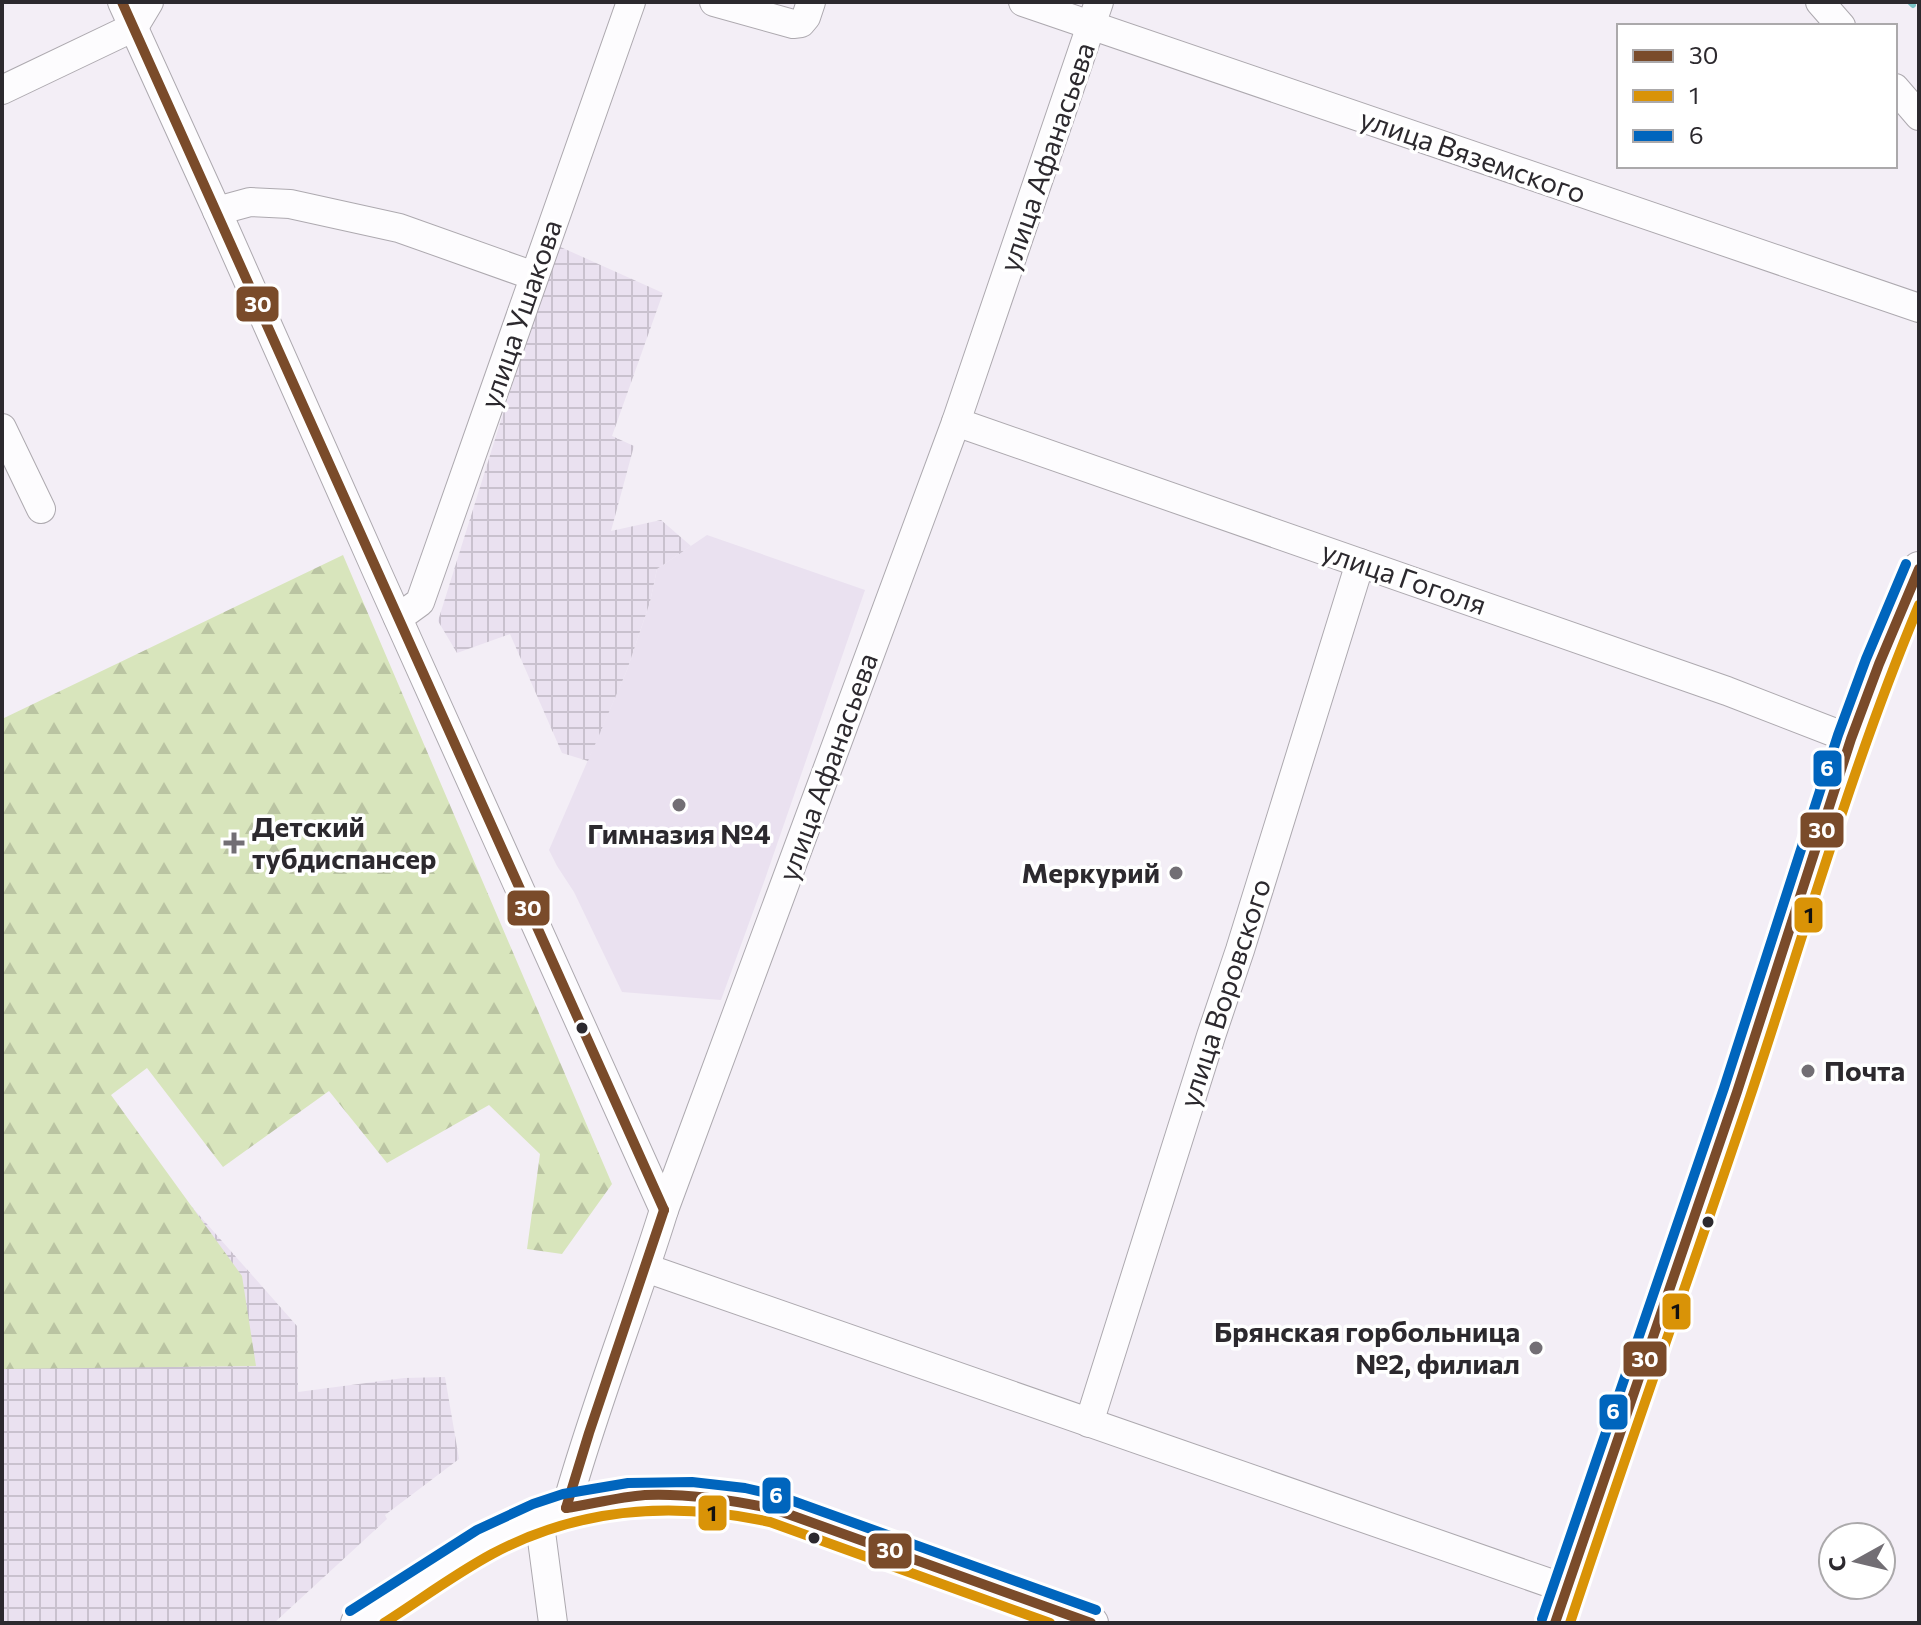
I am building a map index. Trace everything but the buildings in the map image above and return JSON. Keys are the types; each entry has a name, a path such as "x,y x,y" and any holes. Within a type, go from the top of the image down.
{"main road":[{"path":"1555,1623 1737,1092 1851,739 1919,569"},
{"path":"358,1623 485,1542 552,1512 629,1497 692,1496 743,1502 788,1514 1091,1623"}],"street":[{"path":"2,90 149,2"},
{"name":"улица Ушакова","path":"398,618 420,602 631,2"},
{"path":"714,2 793,24 801,23 806,17 811,2"},
{"path":"1820,2 1839,24"},
{"name":"улица Вяземского","path":"1025,3 1096,14 1919,308"},
{"path":"128,14 664,1210"},
{"name":"улица Афанасьева","path":"552,1512 578,1465 664,1210 956,422 1096,14"},
{"path":"1897,90 1919,116"},
{"path":"217,211 250,202 290,204 399,228 534,276"},
{"name":"улица Гоголя","path":"956,422 1727,691 1851,739"},
{"path":"2,428 41,509"},
{"name":"улица Воровского","path":"1089,1423 1360,563"},
{"path":"646,1268 1567,1589"},
{"path":"552,1512 553,1623"}],"shaded area":[{"path":"556,245 663,293 612,436 634,446 611,531 661,520 691,546 657,569 650,602 627,670 588,761 562,753 510,634 457,653 438,621"},
{"name":"Гимназия №4","path":"707,535 865,590 721,1000 622,992 574,892 549,850 627,670 650,602 657,569"},
{"path":"2,992 297,1326 298,1392 404,1378 445,1377 459,1459 385,1515 387,1519 274,1623 2,1623"}],"green space":[{"path":"343,555 612,1184 562,1254 527,1249 540,1154 489,1105 387,1163 329,1091 223,1167 147,1068 111,1095 242,1276 256,1366 2,1369 2,719"}],"waterway":[{"path":"1910,2 1913,5"}],"transit line":[{"name":"30","path":"122,2 664,1210"},
{"name":"6","path":"1542,1619 1724,1088 1838,735 1906,564"},
{"name":"30","path":"1555,1623 1737,1092 1851,739 1919,569"},
{"name":"1","path":"1570,1623 1750,1097 1851,787 1919,605"},
{"name":"30","path":"566,1508 664,1210"},
{"name":"6","path":"350,1611 477,1530 533,1504 563,1494 628,1483 692,1482 745,1488 779,1496 1096,1610"},
{"name":"30","path":"566,1508 625,1497 678,1495 774,1509 1091,1623"},
{"name":"1","path":"384,1623 478,1562 525,1538 593,1518 628,1512 663,1511 734,1515 770,1522 1050,1623"}],"place":[{"name":"Гимназия №4","path":"679,805"},
{"name":"Детский тубдиспансер","path":"234,843"},
{"name":"Меркурий","path":"1176,873"},
{"name":"Почта","path":"1808,1071"},
{"name":"Брянская горбольница №2, филиал","path":"1536,1348"}]}
